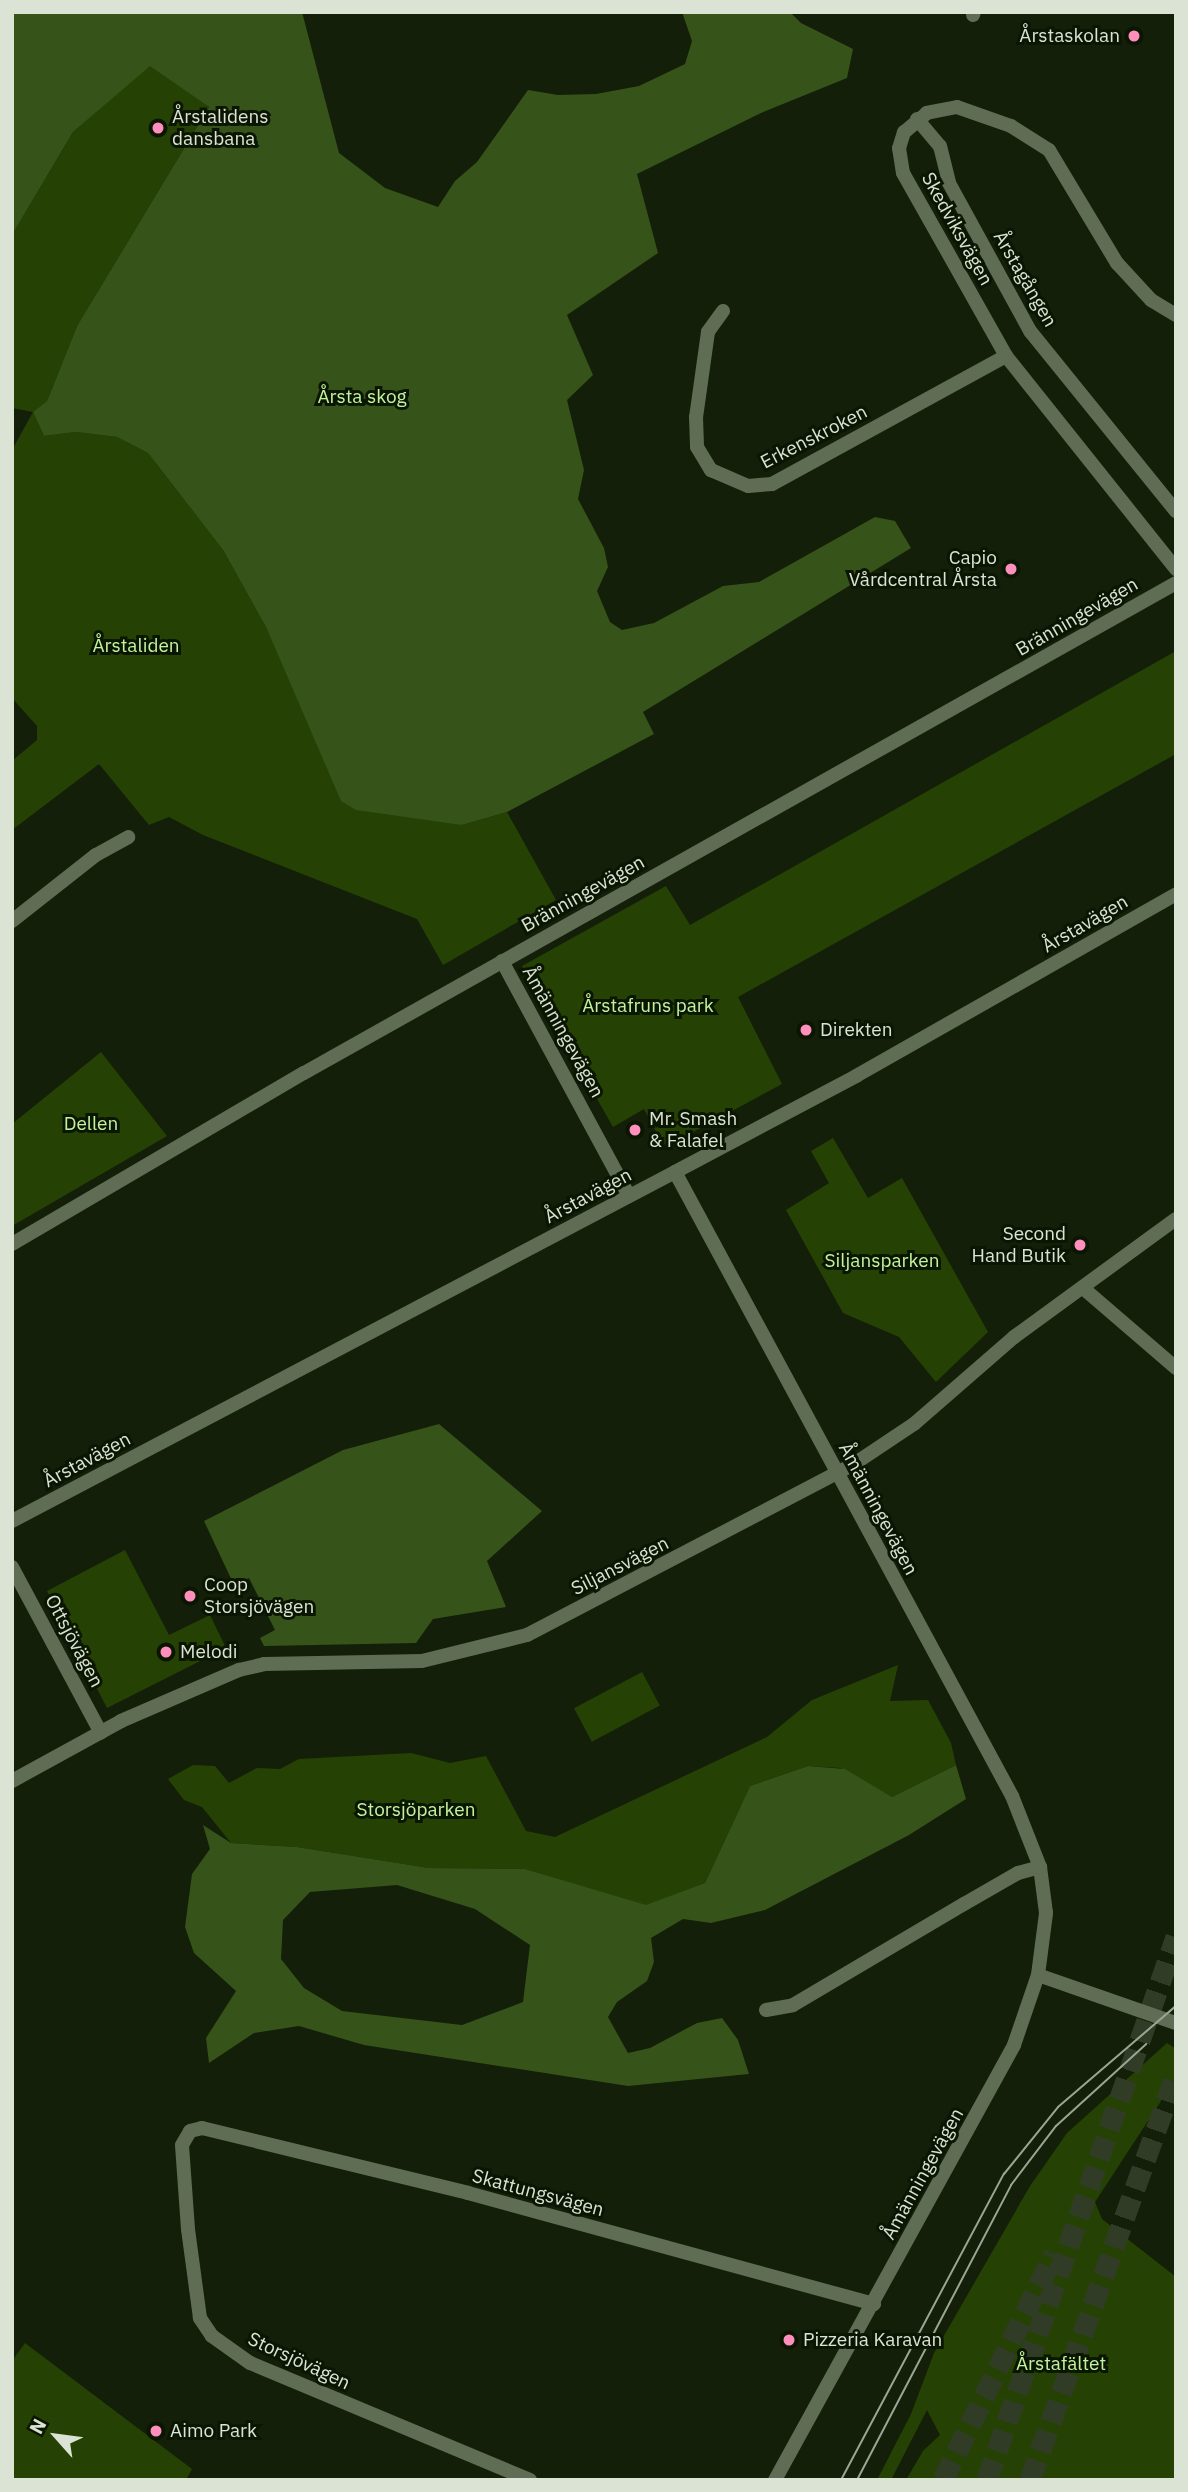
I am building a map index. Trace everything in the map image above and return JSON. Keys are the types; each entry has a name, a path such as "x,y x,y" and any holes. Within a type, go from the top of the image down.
{"street":[{"path":"917,119 957,107 1012,126 1049,150 1117,263 1150,300 1176,315"},
{"name":"Skedviksvägen","path":"917,119 904,132 899,148 903,173 1006,356 1176,569"},
{"name":"Årstagången","path":"917,119 940,146 949,183 1030,331 1176,511"},
{"name":"Erkenskroken","path":"723,311 708,332 696,417 697,447 711,470 748,486 772,484 1006,356"},
{"name":"Bränningevägen","path":"12,1244 502,961 1176,583"},
{"path":"12,921 96,855 128,837"},
{"name":"Årstavägen","path":"12,1521 867,1070 1176,894"},
{"name":"Åmänningevägen","path":"502,961 629,1196"},
{"name":"Åmänningevägen","path":"675,1172 1012,1796 1040,1867 1046,1913 1038,1975 1014,2045 775,2480"},
{"name":"Siljansvägen","path":"12,1781 101,1733 251,1667 422,1661 527,1635 837,1473 914,1424 1014,1336 1176,1219"},
{"path":"1083,1288 1176,1368"},
{"name":"Ottsjövägen","path":"12,1567 101,1733"},
{"path":"766,2010 793,2005 975,1898 1040,1867"},
{"path":"1038,1975 1176,2023"},
{"name":"Skattungsvägen","path":"190,2131 202,2128 468,2193 874,2304"},
{"name":"Storsjövägen","path":"190,2131 182,2146 188,2229 200,2318 212,2336 250,2363 530,2480"}],"green space":[{"name":"Årsta skog","path":"12,12 302,12 339,153 385,188 438,207 455,181 477,162 528,90 558,95 596,94 639,86 685,64 692,41 682,12 790,12 801,23 853,49 847,78 761,113 637,174 658,253 567,315 593,375 567,400 584,470 578,499 604,548 608,567 597,591 610,622 622,630 654,623 723,586 759,582 875,517 895,521 911,548 643,712 654,734 507,812 462,825 356,810 341,801 267,629 223,550 148,453 117,437 76,432 44,436 33,412 47,401 77,326 209,107 150,66 73,132 12,235"},
{"path":"150,65 209,107 77,326 47,401 33,412 12,408 12,235 73,132"},
{"name":"Årstaliden","path":"33,412 44,436 76,432 117,437 148,453 223,550 267,629 462,825 507,812 556,900 443,965 417,919 203,835 169,817 149,825 99,764 12,830 12,761 37,740 37,726 12,698 12,450"},
{"name":"Årstafruns park","path":"1176,651 1176,754 738,997 782,1084 669,1145 662,1143 644,1109 613,1127 522,966 666,886 690,925"},
{"name":"Dellen","path":"101,1052 167,1136 12,1226 12,1124"},
{"name":"Siljansparken","path":"833,1138 868,1198 902,1178 988,1332 936,1382 899,1337 843,1313 786,1210 829,1183 811,1151"},
{"path":"439,1424 542,1511 487,1561 506,1607 433,1619 416,1643 264,1646 260,1638 275,1630 249,1578 234,1585 204,1521 343,1450"},
{"path":"125,1550 169,1635 210,1615 226,1648 107,1708 47,1591"},
{"name":"Storsjöparken","path":"898,1665 890,1701 928,1700 951,1743 956,1765 892,1797 840,1768 808,1766 750,1786 705,1883 646,1906 525,1869 429,1868 297,1847 231,1843 202,1807 184,1800 168,1779 193,1765 215,1766 229,1783 257,1768 280,1769 299,1759 411,1753 450,1763 486,1756 526,1831 555,1837 767,1737 812,1700"},
{"path":"642,1672 660,1706 592,1742 574,1708"},
{"path":"956,1765 966,1799 909,1835 765,1910 711,1923 683,1919 651,1938 654,1962 647,1981 617,2002 608,2017 628,2053 650,2048 697,2023 722,2018 738,2040 749,2074 628,2086 364,2045 299,2026 254,2033 209,2063 206,2038 236,1991 194,1953 185,1927 192,1874 210,1849 203,1825 231,1843 297,1847 429,1868 525,1869 646,1905 705,1883 750,1786 808,1766 845,1769 892,1797","holes":["397,1885 475,1909 530,1945 523,2002 462,2025 342,2011 304,1988 281,1959 283,1920 310,1892"]},
{"name":"Årstafältet","path":"1167,2043 1176,2049 1176,2078 1095,2202 1102,2219 1176,2277 1176,2480 906,2480 923,2451 940,2435 927,2410 891,2480 877,2480 911,2414 934,2353 1030,2186 1067,2133"},
{"path":"25,2343 192,2469 186,2480 12,2480 12,2361"}],"tunnel":[{"path":"987,2480 1176,1937"},
{"path":"1030,2480 1176,2074"},
{"path":"943,2480 1054,2254"}],"tram line":[{"path":"841,2480 1004,2174 1058,2107 1176,2006"},
{"path":"857,2480 1011,2185 1056,2126 1146,2044"}],"place":[{"name":"Årstaskolan","path":"1134,36"},
{"name":"Årstalidens dansbana","path":"158,128"},
{"name":"Capio Vårdcentral Årsta","path":"1011,569"},
{"name":"Direkten","path":"806,1030"},
{"name":"Mr. Smash & Falafel","path":"635,1130"},
{"name":"Second Hand Butik","path":"1080,1245"},
{"name":"Coop Storsjövägen","path":"190,1596"},
{"name":"Melodi","path":"166,1652"},
{"name":"Pizzeria Karavan","path":"789,2340"},
{"name":"Aimo Park","path":"156,2431"}]}
